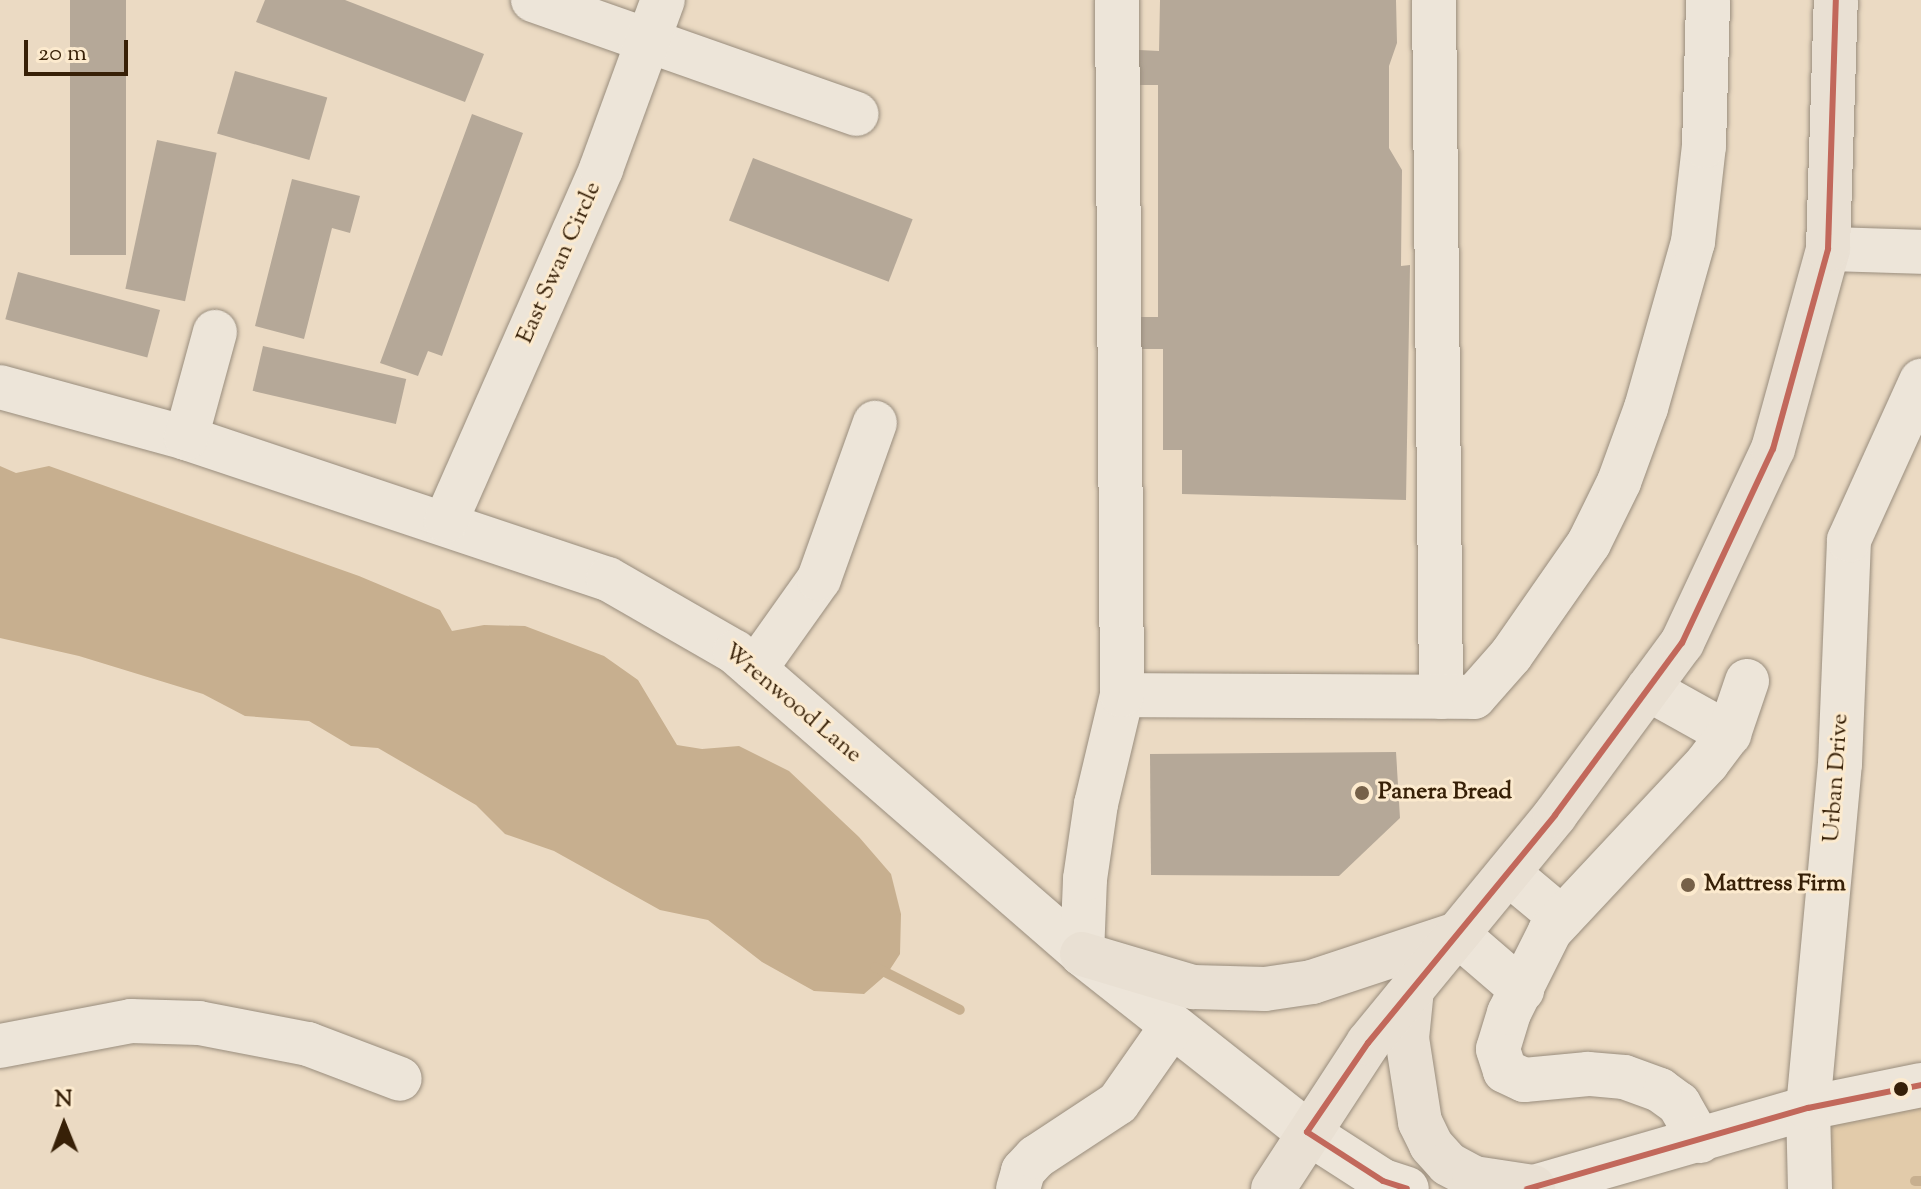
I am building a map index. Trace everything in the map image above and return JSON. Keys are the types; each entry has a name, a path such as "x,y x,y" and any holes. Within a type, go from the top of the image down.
{"main road":[{"path":"1273,1189 1307,1132 1412,989 1508,873 1682,643 1773,449 1828,249 1836,0"},
{"path":"1082,954 1193,987 1265,989 1323,979 1457,934"},
{"path":"1412,989 1407,1038 1413,1089 1431,1145 1448,1164 1474,1178 1530,1188"}],"street":[{"path":"533,0 647,44 857,114"},
{"name":"East Swan Circle","path":"446,521 601,169 663,0"},
{"path":"1082,954 1085,879 1096,804 1122,695 1117,0"},
{"path":"1434,0 1441,697"},
{"path":"1122,695 1474,697 1511,655 1589,543 1619,482 1693,242 1704,146 1708,0"},
{"path":"1828,249 1921,252"},
{"path":"186,438 215,332"},
{"name":"Urban Drive","path":"1810,1189 1808,1108 1840,764 1849,540 1921,381"},
{"name":"Wrenwood Lane","path":"0,387 186,438 446,521 608,579 735,652 1082,954 1172,1026 1307,1132 1383,1181 1407,1189"},
{"path":"755,669 819,579 875,423"},
{"path":"1700,1141 1679,1104 1660,1090 1624,1077 1588,1074 1524,1080 1505,1071 1498,1049 1550,931 1729,734 1747,681"},
{"path":"1648,689 1729,734"},
{"path":"1508,873 1562,918"},
{"path":"1457,934 1522,990"},
{"path":"0,1046 131,1021 199,1023 308,1044 400,1079"},
{"path":"1018,1189 1023,1171 1036,1157 1118,1103 1172,1026"},
{"path":"1530,1188 1808,1108 1921,1085"}],"shaded area":[{"path":"0,466 16,473 49,466 359,576 440,610 452,631 484,625 525,626 604,656 638,680 677,745 702,749 739,746 789,771 859,837 891,874 901,914 900,954 887,974 864,994 814,991 762,962 708,920 660,910 554,851 505,834 476,805 378,748 351,746 309,721 245,716 203,694 79,656 0,638"},
{"path":"1921,1085 1921,1189 1809,1189 1808,1108"}],"building":[{"path":"70,0 126,0 126,255 70,255"},
{"path":"265,0 345,0 484,54 465,102 256,22"},
{"path":"1160,0 1396,0 1397,43 1389,66 1389,148 1402,170 1401,266 1410,265 1406,500 1182,494 1182,450 1163,450 1163,349 1140,349 1140,317 1158,317 1158,85 1139,85 1139,50 1159,51"},
{"path":"235,71 327,97 309,160 217,133"},
{"path":"472,114 523,133 442,356 428,351 418,376 380,363"},
{"path":"157,140 217,153 185,301 125,289"},
{"path":"753,158 913,219 889,282 729,221"},
{"path":"292,179 360,196 350,233 332,228 304,339 255,326"},
{"path":"18,272 160,310 147,357 5,319"},
{"path":"263,346 406,379 396,424 253,391"},
{"path":"1396,752 1400,818 1339,876 1151,875 1150,754"}],"waterway":[{"path":"875,967 960,1010"},
{"path":"1915,1181 1921,1181"}],"transit line":[{"path":"1307,1132 1368,1043 1555,815 1682,643 1773,449 1828,249 1836,0"},
{"path":"1527,1189 1808,1108 1921,1085"},
{"path":"1307,1132 1383,1181 1407,1189"}],"place":[{"name":"Panera Bread","path":"1362,793"},
{"name":"Mattress Firm","path":"1688,885"}]}
